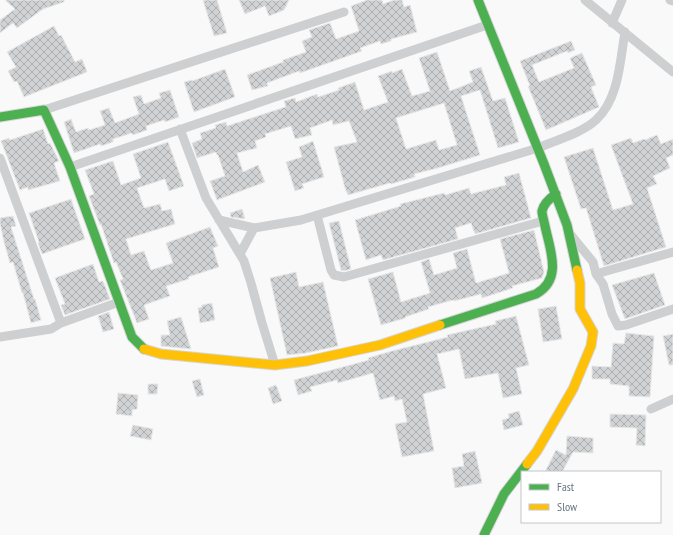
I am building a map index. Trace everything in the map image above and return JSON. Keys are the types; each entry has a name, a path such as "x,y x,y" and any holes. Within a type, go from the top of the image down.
{"street":[{"path":"478,0 556,194 569,232 580,283 580,309 593,332 591,346 573,389 537,451 522,471"},
{"path":"585,0 673,72"},
{"path":"612,23 622,0"},
{"path":"0,117 44,110 344,12"},
{"path":"70,167 487,25"},
{"path":"219,220 254,228 301,220 538,148 575,132 596,120 608,103 615,87 625,32"},
{"path":"44,110 70,167 132,337 137,344 150,352 275,365 307,362 380,345 536,294 543,290 551,280 553,274 553,266 542,212 547,200 556,194"},
{"path":"180,129 206,198 240,254 251,283 275,365"},
{"path":"0,158 61,323"},
{"path":"316,215 330,270 334,275 344,277 543,221"},
{"path":"240,254 254,228"},
{"path":"569,232 594,262 596,274 603,284 612,314 618,326 626,325 673,310"},
{"path":"596,274 673,252"},
{"path":"0,337 52,329 61,323 118,302"},
{"path":"651,409 673,399"},
{"path":"484,535 504,494 521,472"}],"building":[{"path":"5,0 64,0 64,2 43,9 17,28 13,23 0,33 0,20 15,9"},
{"path":"203,0 217,0 227,33 214,36"},
{"path":"239,0 289,0 284,10 269,16 265,6 245,14"},
{"path":"367,0 382,0 383,4 394,0 402,0 404,7 410,5 417,32 391,39 391,41 381,44 380,41 360,48 362,51 300,73 299,71 267,83 268,86 252,90 247,75 306,52 302,41 312,37 309,30 330,23 336,39 359,31 351,6"},
{"path":"54,26 59,36 61,35 75,62 82,59 87,72 24,97 17,81 14,82 8,71 16,67 7,52"},
{"path":"571,41 575,50 568,53 567,51 532,65 539,82 574,68 570,58 582,53 596,85 591,87 599,107 546,130 528,86 530,86 520,61"},
{"path":"437,52 450,91 473,82 469,71 481,67 493,101 505,98 519,142 498,148 480,90 461,96 480,155 414,174 415,177 348,195 334,147 357,142 349,121 333,125 332,120 310,128 312,135 295,139 291,126 265,134 266,137 255,141 257,148 237,153 243,172 258,165 265,182 217,200 210,181 225,176 216,152 197,158 192,143 202,139 200,133 216,128 215,125 226,122 227,126 286,107 284,101 295,98 296,102 317,94 318,97 339,90 338,88 355,82 364,110 388,102 378,76 402,69 412,96 430,91 419,58","holes":["444,103 457,145 439,150 436,140 406,149 396,118"]},
{"path":"225,69 235,97 194,112 184,82 192,81"},
{"path":"170,90 179,117 146,126 147,130 133,135 132,133 113,139 113,142 101,146 100,144 74,153 64,122 71,119 76,132 88,128 89,130 105,125 100,111 109,108 115,123 139,114 133,97 141,95 144,104 161,98 159,93"},
{"path":"43,129 48,144 50,143 59,161 54,163 60,181 28,190 28,187 20,190 1,141 9,138 10,140"},
{"path":"657,135 661,144 673,139 673,155 666,158 670,168 653,176 657,184 647,188 666,247 604,266 586,208 581,209 564,157 593,148 613,210 633,204 611,145 631,138 633,143"},
{"path":"313,141 324,177 302,184 304,188 295,191 286,162 302,157 299,147"},
{"path":"168,142 184,186 169,191 165,179 137,188 144,208 160,204 162,211 171,209 175,224 126,239 131,255 144,251 151,270 173,263 166,243 210,227 218,246 213,248 219,267 166,286 170,296 144,305 149,319 137,323 120,280 123,279 116,262 114,263 101,224 100,225 89,196 94,194 85,170 113,161 121,185 141,178 133,154"},
{"path":"519,173 531,218 475,234 471,223 455,228 458,239 383,260 381,255 366,260 355,220 401,206 400,204 444,193 445,195 469,188 471,194 506,185 504,177"},
{"path":"71,199 85,239 42,254 29,213"},
{"path":"242,209 245,219 231,217 230,213"},
{"path":"13,216 16,226 11,227 41,320 31,323 13,262 10,263 0,223 0,218"},
{"path":"339,221 351,269 344,271 341,270 329,223"},
{"path":"534,230 544,272 542,278 512,286 513,288 482,298 481,294 428,307 429,309 405,317 406,318 381,325 368,279 393,272 401,302 430,293 421,262 429,259 434,275 457,268 453,253 467,249 476,283 509,273 500,239"},
{"path":"93,264 99,282 103,281 110,299 65,315 61,305 65,304 55,278"},
{"path":"296,272 299,287 323,282 338,346 306,353 287,355 270,278"},
{"path":"654,273 665,305 625,319 612,285"},
{"path":"212,303 215,320 200,323 198,308 202,307 202,305"},
{"path":"556,306 562,339 543,342 538,309"},
{"path":"109,312 114,329 103,332 98,316"},
{"path":"516,316 529,365 516,368 522,394 503,398 498,373 465,379 459,349 437,354 446,388 423,394 434,451 402,457 395,424 407,422 402,399 395,401 394,396 380,400 373,373 338,383 337,380 310,387 312,391 298,395 294,380 369,360 368,358 392,351 448,337 447,335 496,324 495,321"},
{"path":"181,317 191,349 161,346 161,335 170,335 167,321"},
{"path":"626,333 654,336 650,397 629,396 629,386 610,384 610,379 592,379 592,366 611,367 613,343 624,344"},
{"path":"673,334 673,365 669,365 663,336"},
{"path":"200,379 204,395 197,397 192,381"},
{"path":"148,384 158,384 157,394 148,394"},
{"path":"276,385 282,401 273,404 268,388"},
{"path":"118,393 138,395 137,409 132,410 132,416 116,414"},
{"path":"519,411 523,425 504,430 502,420 509,418 508,414"},
{"path":"610,414 646,415 645,446 636,445 637,428 610,427"},
{"path":"133,425 153,429 151,440 130,436"},
{"path":"567,436 593,438 593,453 573,452 563,471 546,471 556,450 566,455"},
{"path":"475,451 482,483 455,488 452,468 464,466 462,454"}],"traffic: fast":[{"path":"478,0 567,225 577,270"},
{"path":"0,117 44,110 70,167 132,337 144,349"},
{"path":"440,325 536,294 544,288 550,280 552,263 542,211 548,201 556,194"},
{"path":"522,471 527,464"},
{"path":"484,535 504,494 521,472"}],"traffic: slow":[{"path":"527,464 537,451 573,389 591,346 593,332 580,309 580,283 577,270"},
{"path":"144,349 161,354 275,365 307,361 380,345 440,325"}]}
